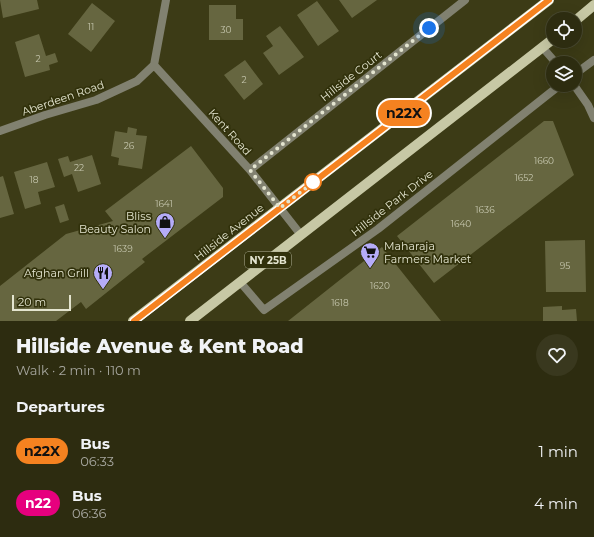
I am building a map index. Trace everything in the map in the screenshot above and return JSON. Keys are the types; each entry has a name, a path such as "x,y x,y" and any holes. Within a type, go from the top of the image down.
{"main road":[{"name":"Hillside Avenue","path":"133,321 549,0"},
{"path":"582,15 594,6"},
{"name":"NY 25B","path":"190,321 546,45"}],"street":[{"path":"154,65 166,0"},
{"name":"Hillside Court","path":"250,170 465,0"},
{"path":"543,48 550,56"},
{"path":"582,69 594,60"},
{"name":"Aberdeen Road","path":"0,131 45,114 96,100 137,81 154,65"},
{"name":"Kent Road","path":"154,65 250,170 301,235"},
{"name":"Hillside Park Drive","path":"240,282 264,310 378,229 551,92"},
{"path":"579,92 588,105 594,118"}],"building":[{"path":"0,0 37,0 39,9 3,18"},
{"path":"339,0 377,0 352,18"},
{"path":"317,1 339,31 318,46 297,15"},
{"path":"92,3 115,21 91,52 68,34"},
{"path":"209,5 236,5 236,19 243,19 243,40 209,40"},
{"path":"280,26 304,57 279,75 263,53 273,46 266,36"},
{"path":"39,34 46,56 55,53 58,62 49,65 50,70 25,77 15,42"},
{"path":"245,60 263,84 244,100 224,75"},
{"path":"544,121 553,121 574,175 434,283 397,236"},
{"path":"128,127 137,129 136,135 147,136 142,169 118,165 119,158 111,156 115,131 127,133"},
{"path":"191,146 223,188 223,197 142,259 145,262 86,309 81,302 56,321 0,321 0,286 66,234 113,221 105,211"},
{"path":"92,155 101,184 78,192 72,174 64,177 58,159 68,156 70,162"},
{"path":"47,162 55,187 38,192 41,204 25,209 14,172"},
{"path":"3,176 14,214 0,218 0,177"},
{"path":"64,204 69,220 60,223 55,207"},
{"path":"585,240 586,292 546,292 545,241"},
{"path":"382,247 441,321 288,321 341,279"},
{"path":"562,306 562,310 576,309 577,321 543,321 543,307"}],"bus line":[{"name":"n22X","path":"134,321 549,0"}],"place":[{"name":"Bliss Beauty Salon","path":"165,239"},
{"name":"Maharaja Farmers Market","path":"370,269"},
{"name":"Afghan Grill","path":"103,290"}],"route":[{"path":"313,182 315,181 280,208 250,170 429,28"}]}
